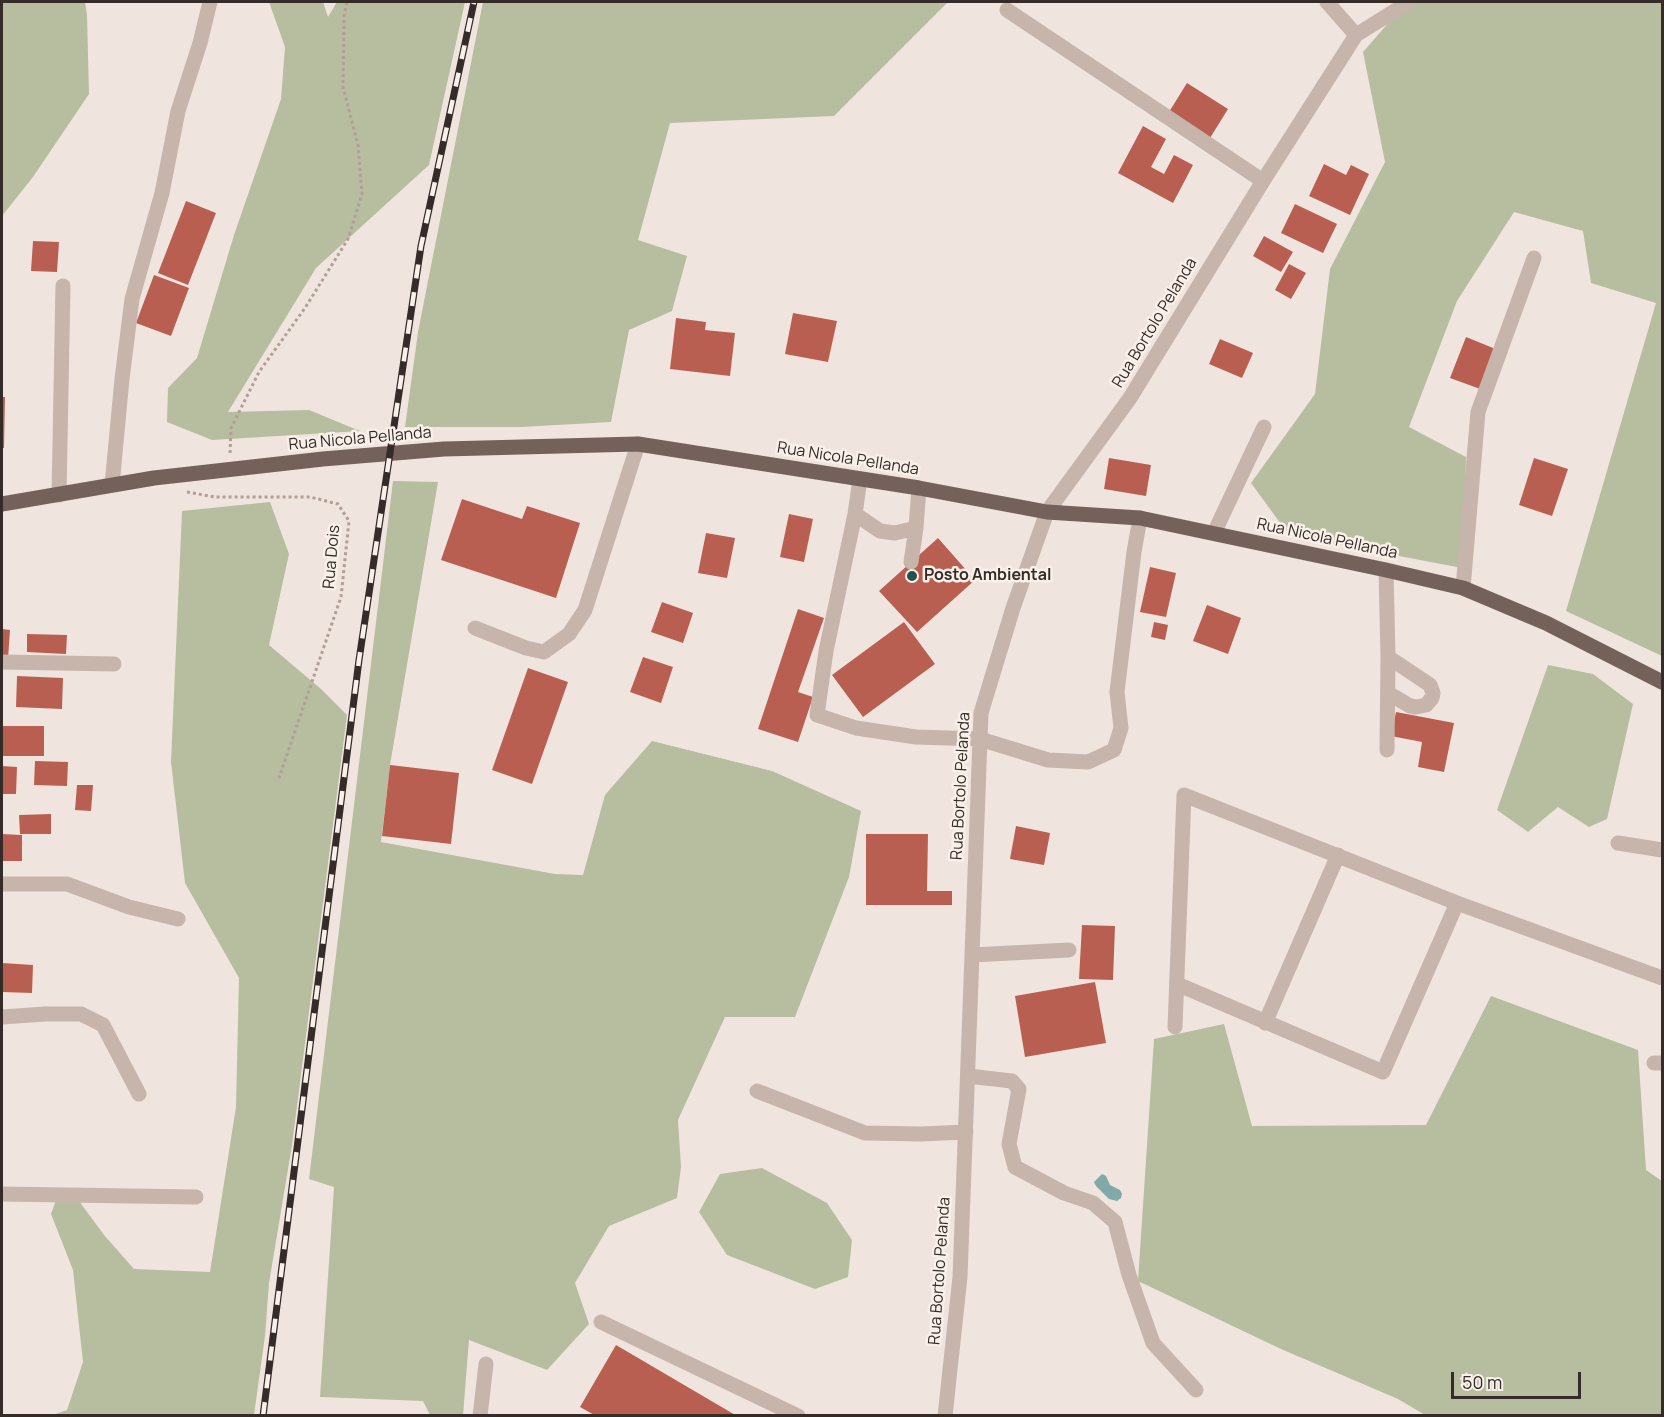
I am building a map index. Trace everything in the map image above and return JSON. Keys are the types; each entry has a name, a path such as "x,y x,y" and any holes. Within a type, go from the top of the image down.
{"main road":[{"name":"Rua Nicola Pellanda","path":"2,504 112,485 323,459 444,449 638,444 919,488 1047,512 1140,518 1386,570 1462,588 1546,623 1662,682"}],"street":[{"path":"112,485 132,299 162,193 178,111 200,43 210,2"},
{"path":"1327,2 1356,35"},
{"name":"Rua Bortolo Pelanda","path":"945,1416 960,1277 981,713 1013,608 1047,512 1130,398 1356,35 1409,2"},
{"path":"1007,10 1263,181"},
{"path":"1462,588 1478,412 1534,258"},
{"path":"59,495 63,286"},
{"path":"1214,533 1264,427"},
{"path":"475,628 526,648 544,652 569,634 585,610 638,444"},
{"path":"860,479 855,514 826,651 817,715 866,730 916,737 980,739 1048,760 1088,762 1114,750 1121,728 1118,692 1140,518"},
{"path":"911,562 919,488"},
{"path":"855,514 880,531 895,533 916,528"},
{"path":"1386,570 1387,750"},
{"path":"1388,657 1430,685 1433,693 1426,705 1416,707 1388,693"},
{"path":"2,662 114,664"},
{"path":"1175,1027 1184,795 1457,903 1662,978"},
{"path":"1618,843 1662,850"},
{"path":"1265,1023 1338,855"},
{"path":"2,884 67,884 129,907 178,919"},
{"path":"1177,984 1383,1072 1457,903"},
{"path":"972,955 1069,950"},
{"path":"2,1017 81,1014 103,1025 138,1094"},
{"path":"968,1076 1012,1081 1019,1089 1009,1144 1016,1167 1064,1193 1093,1203 1115,1222 1129,1275 1153,1343 1196,1390"},
{"path":"757,1091 865,1133 966,1132"},
{"path":"2,1194 195,1197"},
{"path":"601,1322 798,1416"},
{"path":"480,1416 486,1364"}],"path":[{"path":"230,470 231,428 259,372 305,308 348,239 362,194 358,145 343,87 344,16 347,2"},
{"name":"Rua Dois","path":"184,491 215,497 310,497 338,504 349,521 341,597 279,778"}],"green space":[{"path":"2,2 85,2 89,94 33,177 2,216"},
{"path":"269,2 323,2 328,17 337,2 465,2 429,165 316,268 228,412 309,410 360,431 212,440 167,422 168,388 197,358 234,235 281,99 285,47"},
{"path":"483,2 948,2 834,116 670,123 638,240 687,256 672,311 629,330 611,422 521,427 405,427 418,332"},
{"path":"1415,2 1662,2 1662,656 1566,611 1656,303 1591,283 1583,231 1514,212 1457,301 1409,427 1466,457 1462,568 1289,535 1251,483 1315,394 1330,269 1385,162 1363,52 1397,13"},
{"path":"393,481 438,482 390,765 381,842 555,874 583,875 605,795 652,741 772,771 861,811 849,877 795,1017 725,1017 678,1120 681,1167 677,1198 609,1226 575,1283 589,1324 547,1370 469,1340 463,1415 430,1415 423,1401 320,1397 334,1187 309,1179"},
{"path":"270,502 289,554 269,645 321,689 347,715 292,1145 269,1283 265,1336 254,1415 50,1416 67,1410 83,1362 73,1270 51,1214 56,1200 79,1201 104,1235 134,1269 210,1272 236,1107 239,978 185,883 171,762 182,511"},
{"path":"1548,665 1593,674 1633,704 1607,819 1589,827 1558,807 1528,832 1497,810"},
{"path":"1491,996 1638,1050 1646,1170 1662,1181 1662,1415 1425,1415 1398,1399 1281,1349 1138,1281 1154,1039 1224,1024 1252,1126 1426,1125"},
{"path":"762,1168 827,1203 852,1240 848,1277 815,1289 727,1255 699,1212 720,1174"}],"water":[{"path":"1102,1174 1106,1176 1110,1185 1120,1190 1121,1198 1117,1201 1109,1199 1096,1186 1094,1182"}],"building":[{"path":"1187,83 1228,109 1210,138 1169,112"},
{"path":"1143,126 1166,139 1151,167 1164,174 1174,155 1193,165 1173,203 1118,173"},
{"path":"1324,164 1346,175 1351,165 1369,174 1350,215 1309,196"},
{"path":"186,201 216,213 188,285 158,273"},
{"path":"1295,204 1337,224 1323,253 1281,233"},
{"path":"1264,236 1293,252 1281,272 1253,256"},
{"path":"33,241 59,242 57,272 31,271"},
{"path":"1289,264 1306,273 1291,299 1275,290"},
{"path":"154,275 189,288 171,336 136,323"},
{"path":"793,313 837,321 828,362 785,354"},
{"path":"676,318 706,322 705,330 735,333 730,376 670,369"},
{"path":"1466,337 1498,350 1483,390 1450,378"},
{"path":"1220,339 1253,353 1242,378 1209,364"},
{"path":"2,397 5,397 4,448 2,448"},
{"path":"1109,458 1151,465 1146,496 1104,489"},
{"path":"1534,458 1568,469 1552,516 1519,505"},
{"path":"462,499 522,519 527,506 580,523 556,598 441,560"},
{"path":"789,514 813,519 804,562 780,557"},
{"path":"706,533 735,538 727,578 698,573"},
{"path":"938,538 975,580 917,632 879,591"},
{"path":"1150,567 1176,573 1166,617 1140,612"},
{"path":"662,602 693,613 683,643 651,632"},
{"path":"1207,605 1241,618 1228,654 1193,641"},
{"path":"798,609 824,618 798,692 813,697 798,742 758,729"},
{"path":"904,622 935,664 863,717 832,675"},
{"path":"1154,622 1168,625 1165,640 1151,637"},
{"path":"2,629 10,630 8,659 2,658"},
{"path":"27,634 67,635 66,654 27,652"},
{"path":"643,657 673,667 661,703 630,692"},
{"path":"528,668 568,682 532,784 492,770"},
{"path":"17,676 63,678 62,709 16,707"},
{"path":"1396,712 1454,723 1444,772 1418,767 1422,742 1391,736"},
{"path":"2,726 44,726 44,756 2,756"},
{"path":"35,761 68,762 67,786 34,785"},
{"path":"390,765 459,773 451,844 382,836"},
{"path":"2,766 17,767 16,794 2,794"},
{"path":"77,785 93,785 91,811 75,810"},
{"path":"51,814 51,834 20,834 19,815"},
{"path":"1016,826 1050,833 1044,865 1010,859"},
{"path":"2,834 22,835 22,861 2,861"},
{"path":"866,834 928,834 927,891 952,891 952,905 866,905"},
{"path":"1082,925 1115,926 1113,980 1079,979"},
{"path":"2,963 33,965 32,993 2,992"},
{"path":"1095,982 1106,1043 1025,1057 1015,996"},
{"path":"616,1345 737,1416 596,1416 580,1407"}],"railway":[{"path":"263,1416 359,660 421,246 474,2"}],"place":[{"name":"Posto Ambiental","path":"912,576"}]}
